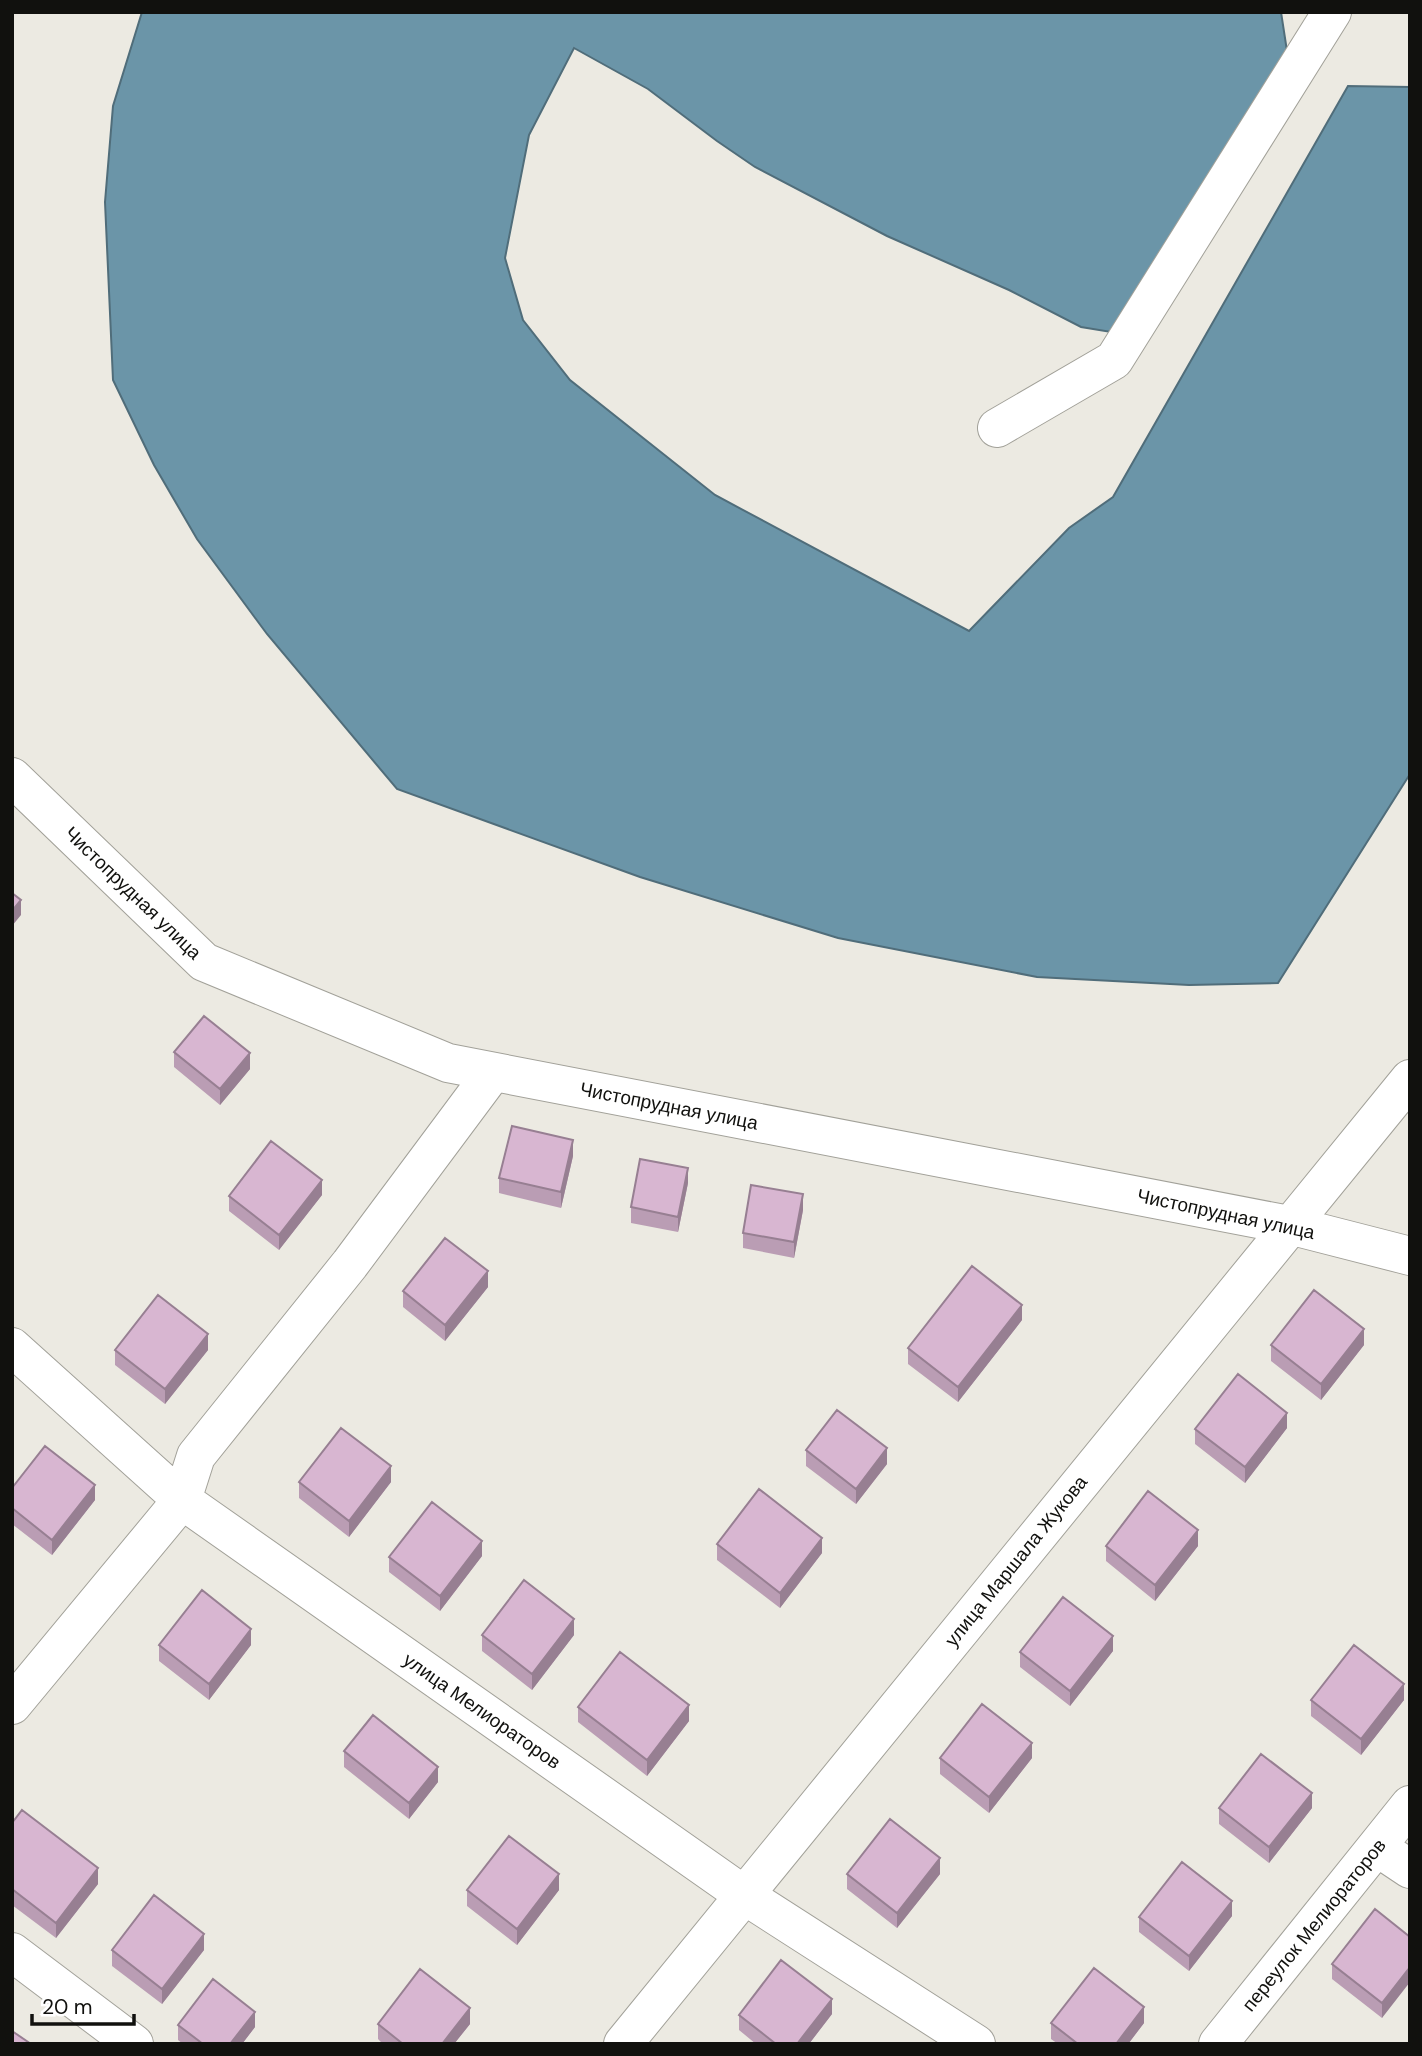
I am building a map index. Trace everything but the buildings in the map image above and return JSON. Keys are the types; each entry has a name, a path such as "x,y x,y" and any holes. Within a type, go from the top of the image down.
{"street":[{"path":"997,428 1114,360 1332,12"},
{"name":"Чистопрудная улица","path":"12,777 204,962 448,1063 1289,1224 1410,1256"},
{"path":"12,1705 182,1500 196,1457 350,1264 493,1072"},
{"name":"улица Маршала Жукова","path":"623,2044 1289,1224 1410,1079"},
{"name":"улица Мелиораторов","path":"12,1347 182,1500 744,1895 976,2044"},
{"name":"переулок Мелиораторов","path":"1218,2044 1410,1805"},
{"path":"1377,1847 1410,1869"},
{"path":"12,1952 134,2044"}],"water":[{"path":"142,12 1281,12 1287,51 1117,333 1081,327 1009,290 887,236 755,167 648,89 574,48 529,135 505,258 523,320 570,380 715,495 969,631 1069,528 1113,497 1348,86 1410,87 1410,774 1278,983 1189,985 1037,977 838,938 640,877 397,789 267,634 197,539 154,465 113,380 105,202 113,106"}]}
